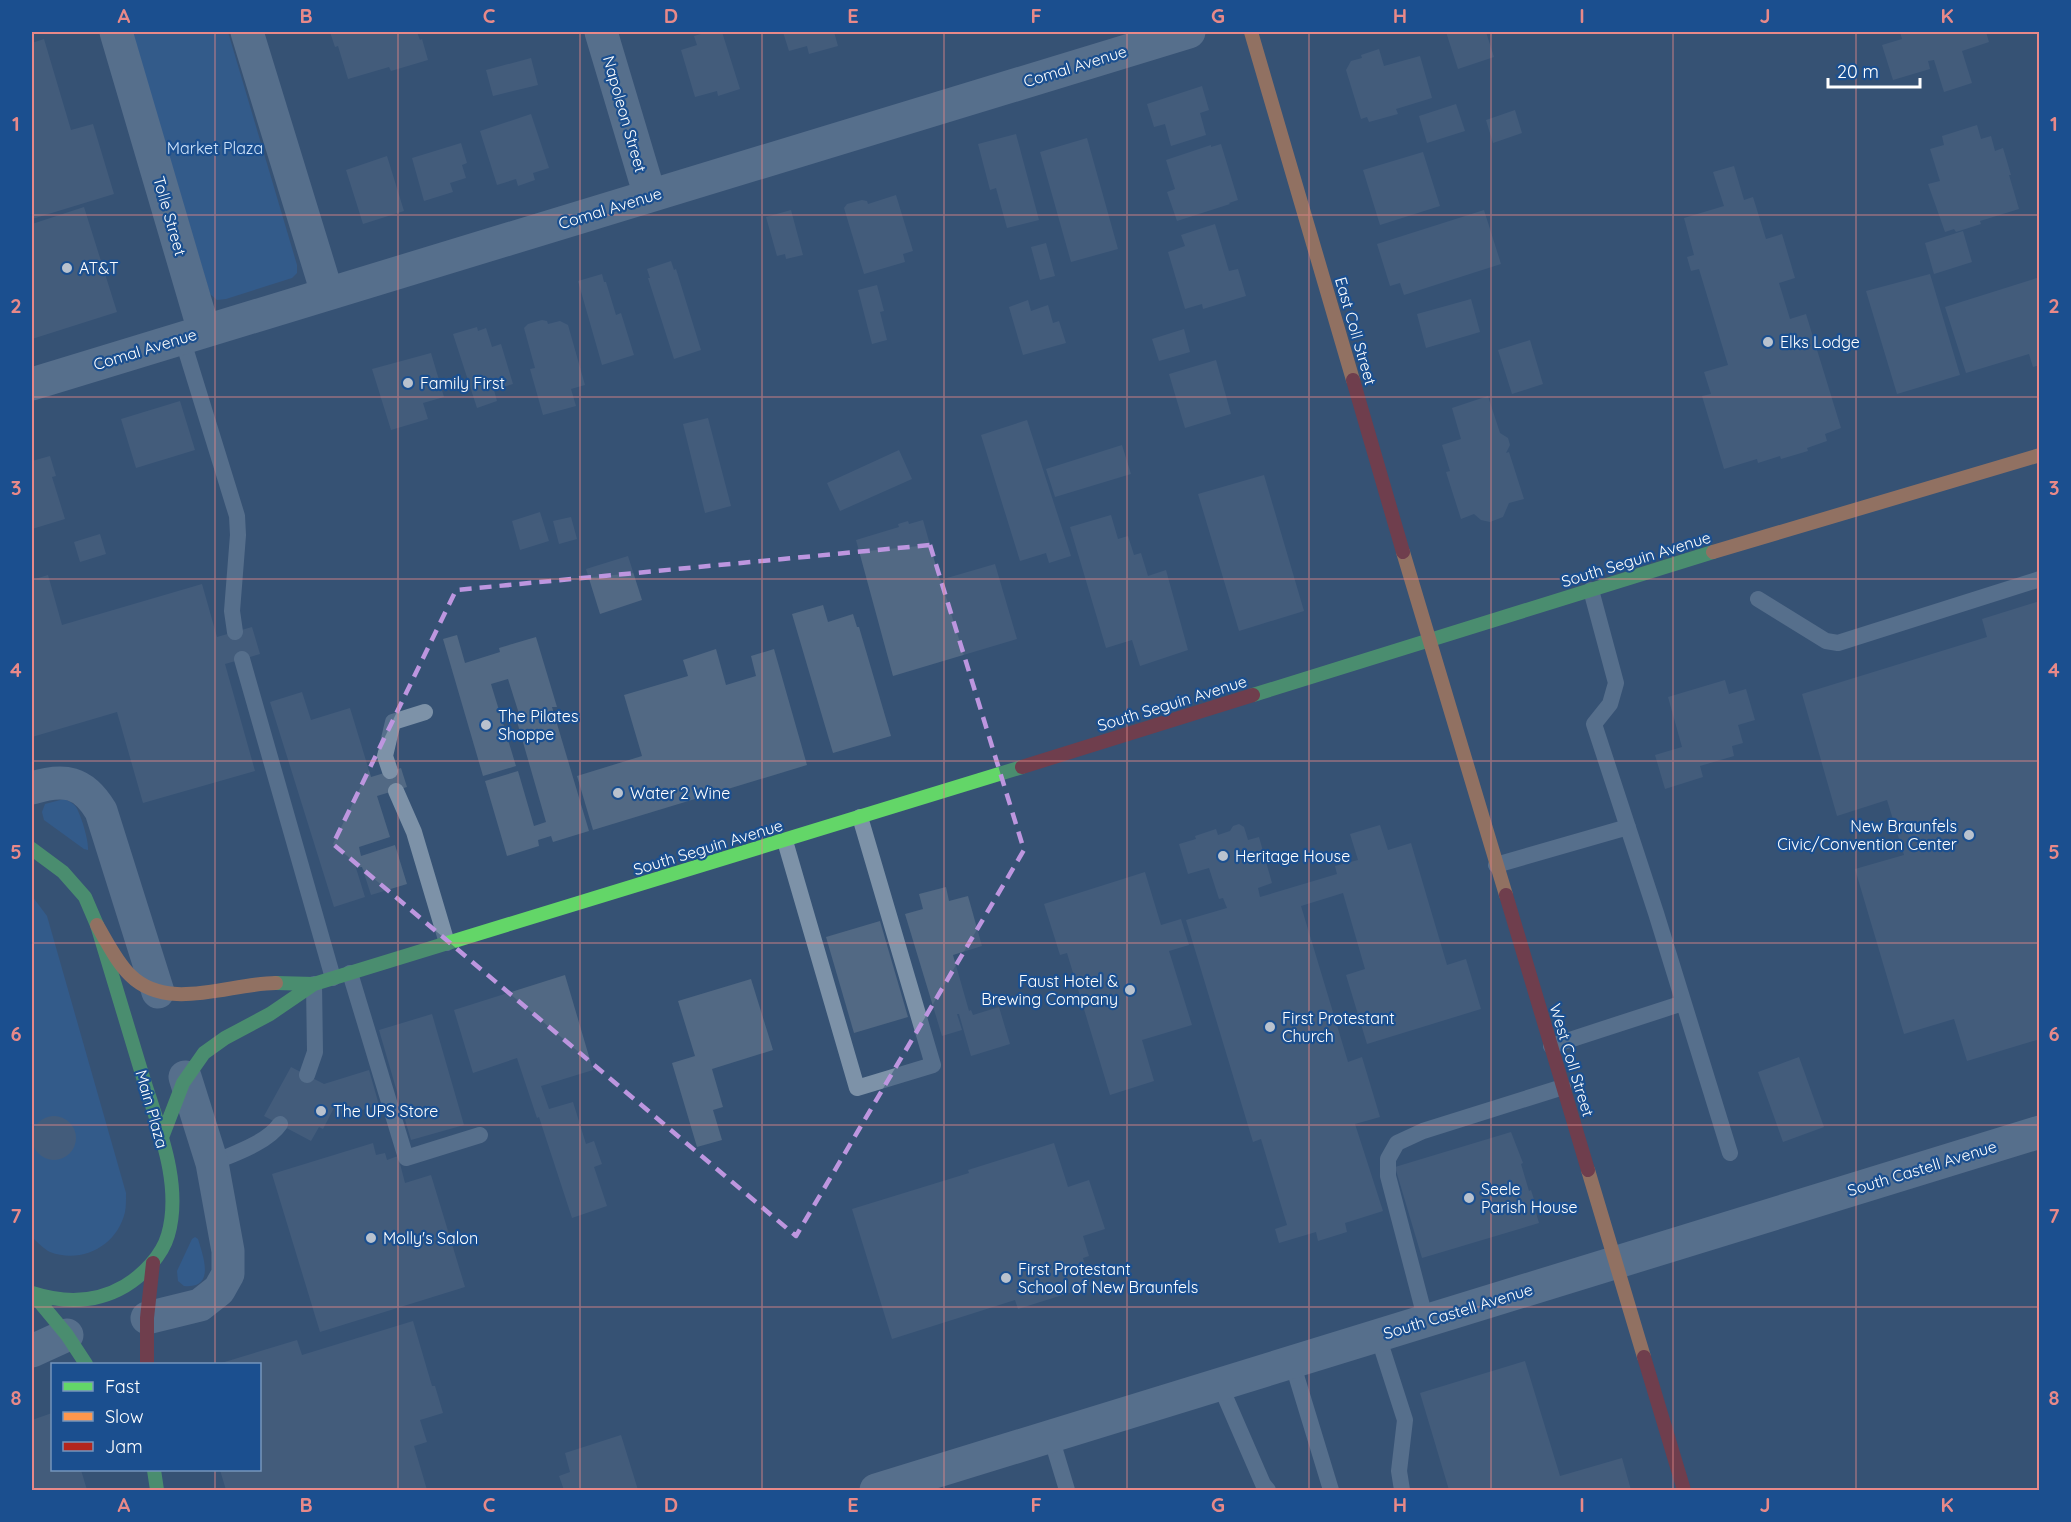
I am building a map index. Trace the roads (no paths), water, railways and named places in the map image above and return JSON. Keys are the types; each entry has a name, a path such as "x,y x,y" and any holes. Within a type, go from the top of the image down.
{"main road":[{"name":"East Coll Street","path":"1251,32 1428,640"},
{"name":"South Seguin Avenue","path":"161,1140 171,1107 186,1077 204,1053 222,1039 264,1018 314,984 785,841 1428,640 2040,454"},
{"name":"West Coll Street","path":"1428,640 1684,1491"},
{"name":"Main Plaza","path":"32,849 63,872 85,897 97,924 161,1140 173,1211 169,1236 153,1263 129,1285 106,1296 82,1300 62,1300 32,1293"},
{"name":"South Seguin Avenue","path":"97,924 124,969 138,982 158,992 183,994 251,984 314,984"},
{"path":"147,1363 147,1318 153,1263"},
{"path":"32,1293 67,1335 85,1363"}],"street":[{"name":"Tolle Street","path":"116,32 193,334"},
{"path":"247,32 327,293"},
{"name":"Napoleon Street","path":"601,32 650,196"},
{"name":"Comal Avenue","path":"32,384 1189,32"},
{"path":"32,788 55,782 66,782 79,786 95,801 101,811 158,992"},
{"path":"147,1318 200,1305 219,1290 228,1274 228,1251 212,1164 186,1077"},
{"name":"South Castell Avenue","path":"876,1491 917,1484 1051,1437 1220,1384 2040,1132"},
{"path":"32,1352 67,1335"}],"lane":[{"path":"193,334 237,516 238,535 232,611 235,632"},
{"path":"1758,599 1826,641 1838,643 2040,579"},
{"path":"1591,590 1616,682 1610,704 1594,724 1730,1154"},
{"path":"242,659 333,978"},
{"path":"390,771 385,756 393,722 425,712"},
{"path":"396,791 414,832 447,943"},
{"path":"785,841 857,1088 933,1065 860,817"},
{"path":"1496,865 1628,827"},
{"path":"350,973 406,1158 480,1135"},
{"path":"307,1075 315,1052 314,984"},
{"path":"1551,1046 1683,1003"},
{"path":"1425,1321 1388,1176 1388,1159 1397,1143 1423,1131 1563,1087"},
{"path":"212,1164 267,1138 280,1124"},
{"path":"1378,1336 1405,1420 1398,1471 1402,1491"},
{"path":"1292,1362 1331,1491"},
{"path":"1220,1384 1268,1491"},
{"path":"1051,1437 1067,1491"}],"place":[{"name":"AT&T","path":"67,268"},
{"name":"Elks Lodge","path":"1768,342"},
{"name":"Family First","path":"408,383"},
{"name":"The Pilates Shoppe","path":"486,725"},
{"name":"Water 2 Wine","path":"618,793"},
{"name":"New Braunfels Civic/Convention Center","path":"1969,835"},
{"name":"Heritage House","path":"1223,856"},
{"name":"Faust Hotel & Brewing Company","path":"1130,990"},
{"name":"First Protestant Church","path":"1270,1027"},
{"name":"The UPS Store","path":"321,1111"},
{"name":"Seele Parish House","path":"1469,1198"},
{"name":"Molly's Salon","path":"371,1238"},
{"name":"First Protestant School of New Braunfels","path":"1006,1278"}],"park label":[{"name":"Market Plaza","path":"215,148"}]}
